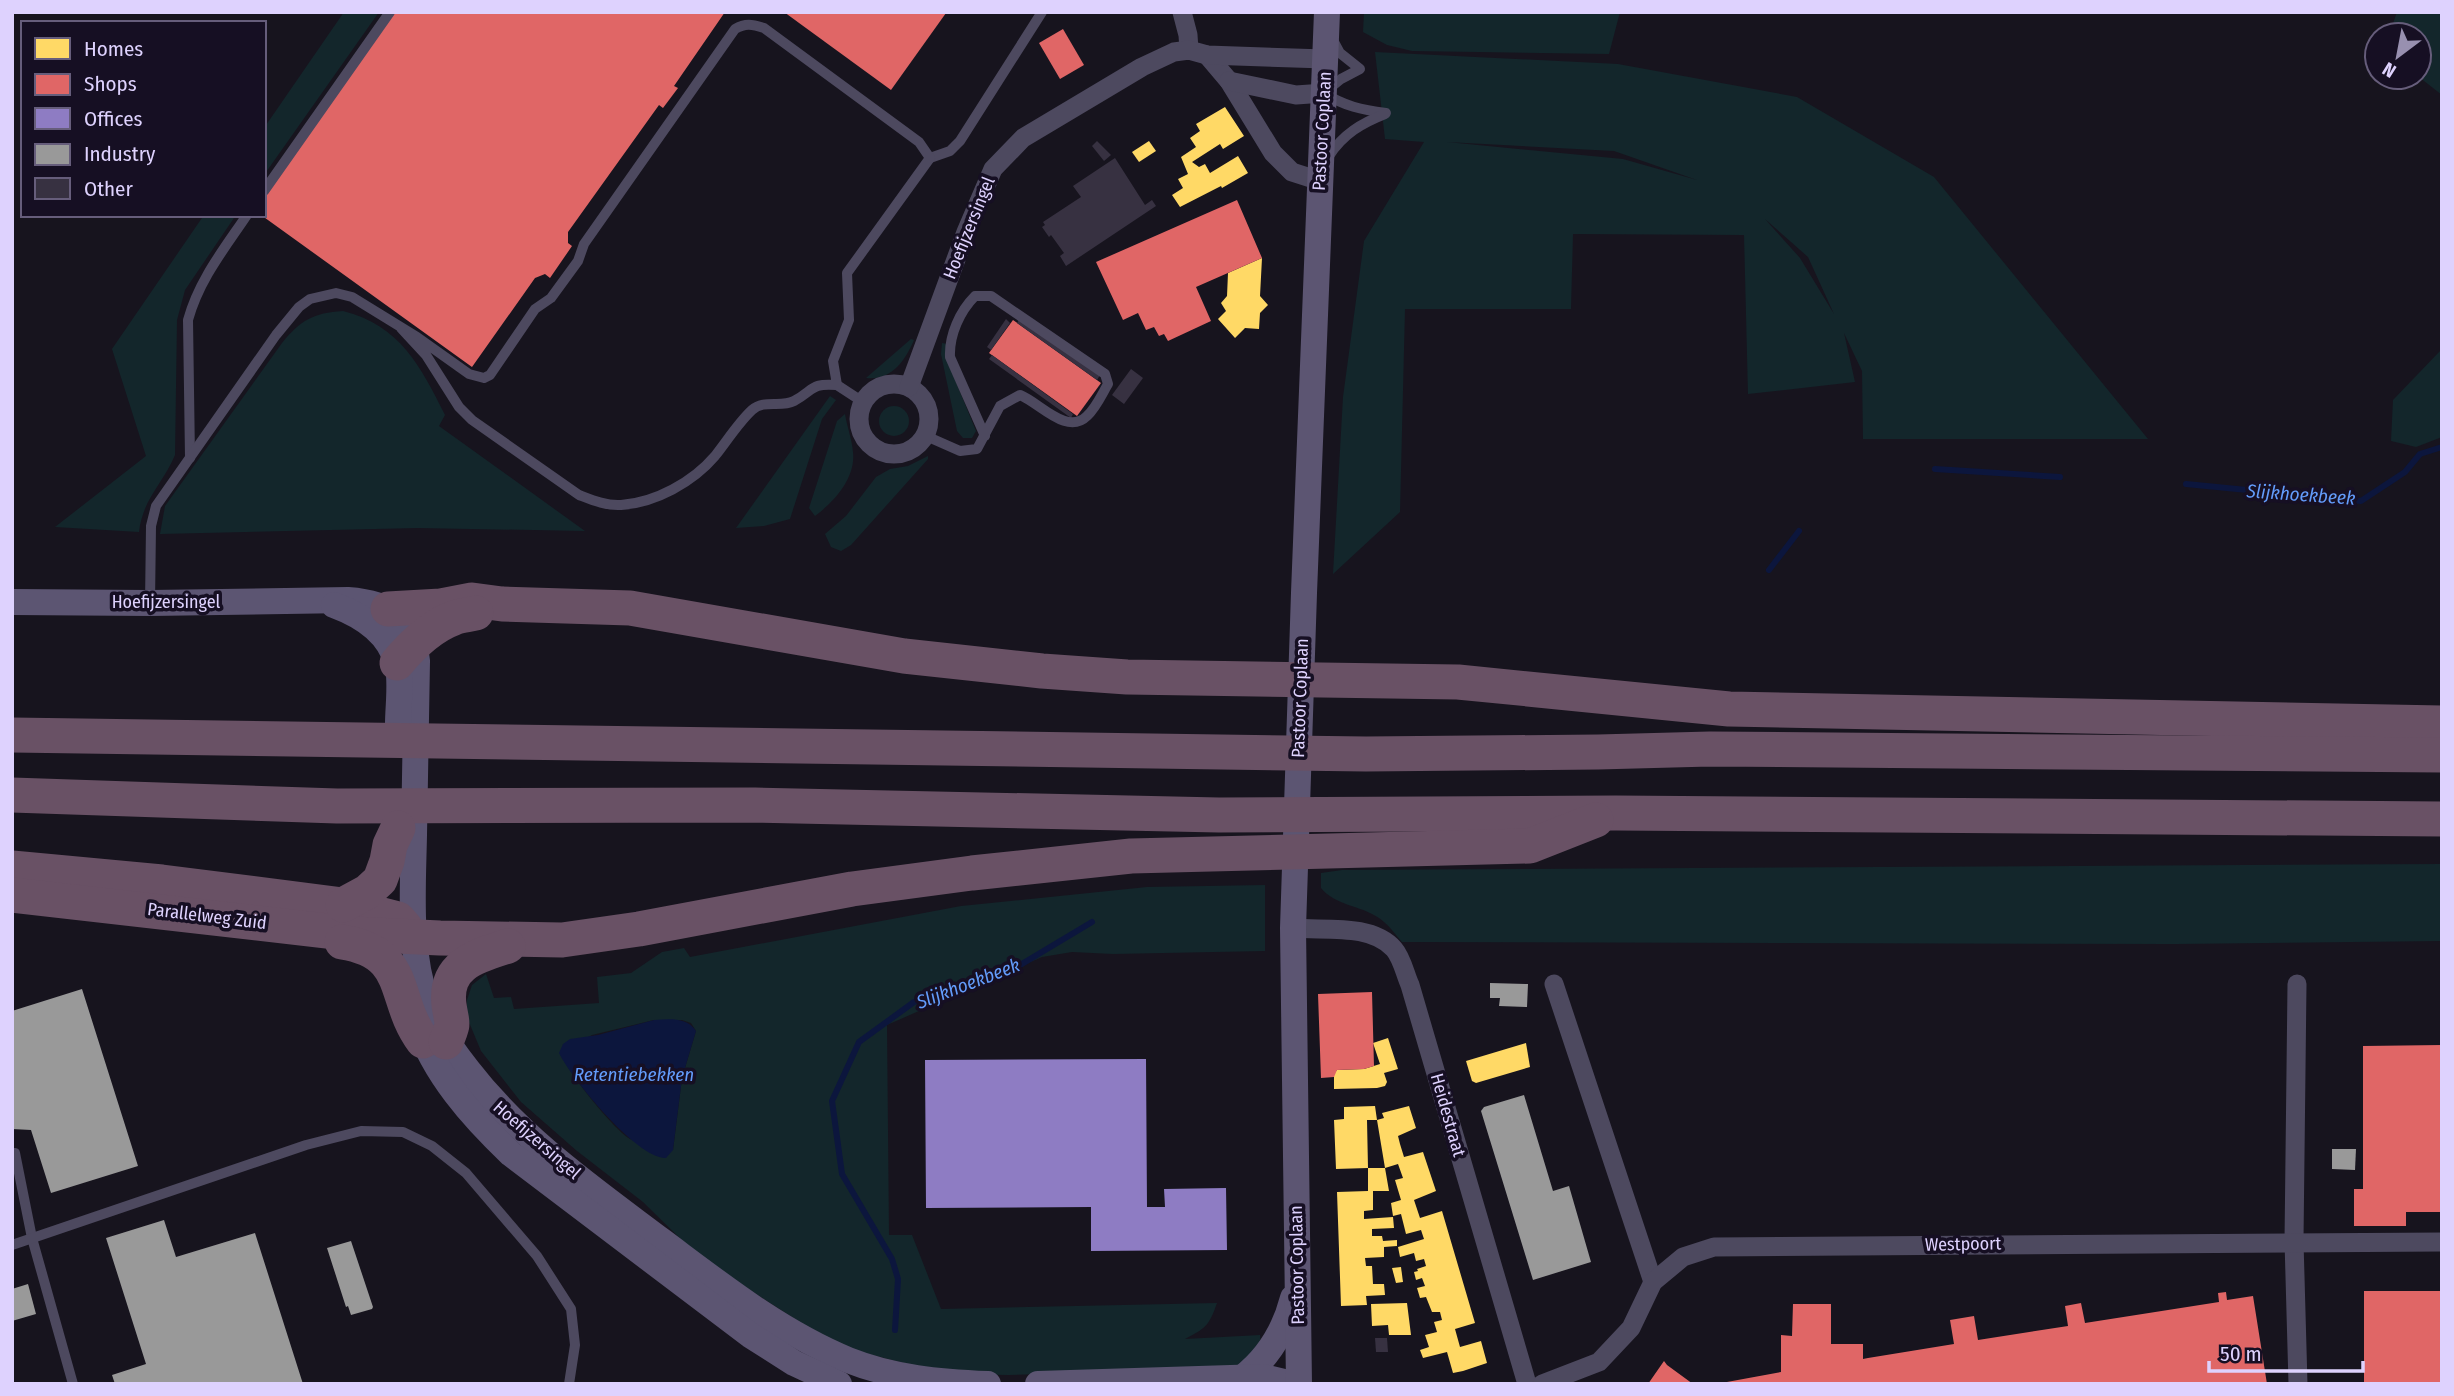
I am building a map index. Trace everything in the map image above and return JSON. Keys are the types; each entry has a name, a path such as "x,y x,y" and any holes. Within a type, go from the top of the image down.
{"highway":[{"path":"388,609 441,606 472,600 502,604 630,608 891,654 972,665 1115,676 1458,682 1729,709 2442,723"},
{"path":"406,653 454,618 502,604"},
{"path":"12,735 1052,748 1222,753 1598,752 1710,748 2442,755"},
{"path":"12,795 337,806 755,805 1219,815 1616,813 2442,819"},
{"path":"404,931 562,940 639,929 852,889 1131,856 1530,846 1616,813"},
{"path":"343,905 367,892 380,880 398,828"},
{"name":"Parallelweg Zuid","path":"12,868 162,882 343,905 404,931"},
{"name":"Parallelweg Zuid","path":"12,895 354,934 404,931"},
{"path":"299,926 334,940 368,948 381,956 399,982 413,1028 435,1042 454,1022 449,1004 450,984 460,966 473,958 529,940"}],"street":[{"path":"1182,12 1188,35 1198,53 1229,81 1273,153 1292,172 1320,176"},
{"name":"Pastoor Coplaan","path":"1299,1384 1293,928 1327,21"},
{"name":"Hoefijzersingel","path":"909,387 961,244 993,169 1023,138 1142,67 1174,52 1325,59"},
{"path":"1229,81 1296,95 1324,93"},
{"path":"888,384 909,387 926,402 930,425 926,436 910,452 899,455 877,450 862,434 860,412 863,402 878,388 888,384"},
{"name":"Hoefijzersingel","path":"321,600 354,613 372,624 387,643 417,660 413,870 404,931"},
{"name":"Hoefijzersingel","path":"12,602 321,600 372,602 388,609"},
{"path":"388,609 400,618 406,653"},
{"name":"Hoefijzersingel","path":"406,653 398,828 404,931 419,970 446,1079 475,1120 511,1154 750,1335 794,1363 839,1384"},
{"name":"Heidestraat","path":"1293,928 1325,928 1377,936 1395,950 1410,985 1527,1384"},
{"path":"1553,984 1653,1282"},
{"path":"2297,984 2294,1241 2298,1384"},
{"name":"Hoefijzersingel","path":"435,1042 521,1130 630,1217 773,1320 810,1343 850,1361 888,1373 936,1382 988,1384"},
{"name":"Westpoort","path":"1542,1384 1600,1362 1631,1328 1653,1282 1684,1257 1714,1247 2442,1242"},
{"path":"1242,1378 1263,1359 1275,1341 1290,1310 1297,1283"},
{"path":"1038,1384 1263,1377 1292,1384"}],"lane":[{"path":"266,188 390,12"},
{"path":"837,385 833,360 849,320 847,272 930,158 950,151 960,141 1042,12"},
{"path":"1320,176 1336,144 1360,124 1386,113 1359,110 1324,93 1341,79 1360,69 1340,53 1327,21"},
{"path":"150,603 152,516 276,335 299,307 310,299 337,293 352,297 469,374 484,378 490,375 535,309 551,298 578,261 583,244 735,29 742,25 752,24 764,28 919,142 930,158"},
{"path":"190,458 188,320 194,298 206,275 246,217"},
{"path":"926,436 960,451 977,449 985,436 1000,406 1020,395 1033,400 1065,423 1078,423 1088,415 1108,384 1105,374 991,296 975,296 959,317 950,348 950,357 985,436"},
{"path":"401,328 426,355 459,407 472,419 579,495 598,503 620,505 661,495 704,468 754,408 768,403 781,405 792,402 809,388 821,384 837,385 863,402"},
{"path":"12,1245 306,1145 361,1131 404,1132 432,1146 466,1173 537,1256 571,1309 575,1345 569,1384"},
{"path":"15,1153 32,1238 73,1384"}],"green space":[{"path":"344,12 379,12 266,172 266,125"},
{"path":"1364,12 1620,12 1609,54 1412,51 1387,45 1363,32"},
{"path":"2397,12 2442,12 2442,95 2433,88 2433,21 2394,21"},
{"path":"1375,52 1618,64 1797,97 1934,177 2148,439 1863,439 1862,371 1844,333 1855,382 1748,394 1744,235 1573,234 1571,309 1405,309 1400,512 1333,574 1343,397 1364,241 1424,142 1385,139","holes":["1447,142 1614,151 1697,180 1623,159","1765,219 1808,257 1834,314 1800,258"]},
{"path":"203,217 235,217 185,290 177,320 175,455 149,500 139,532 55,527 146,456 112,349"},
{"path":"343,311 380,326 406,350 427,380 445,415 439,426 585,531 418,528 160,534 165,506 282,343 308,319"},
{"path":"911,339 914,340 910,348 896,368 883,376 866,378"},
{"path":"942,343 947,344 949,365 976,431 972,438 963,438 957,431 941,354"},
{"path":"2442,349 2442,437 2416,447 2391,441 2393,400"},
{"path":"830,396 836,400 822,419 790,519 764,526 736,528"},
{"path":"894,406 905,410 909,421 905,432 894,436 883,432 879,421 883,410"},
{"path":"845,414 852,442 851,471 836,496 815,516 809,508 837,421"},
{"path":"928,456 851,545 841,551 831,547 825,534 846,516 876,477 890,469 908,466"},
{"path":"2442,864 2442,941 2176,944 1402,942 1379,918 1341,902 1321,888 1321,873 1342,870"},
{"path":"1265,885 1265,951 1113,954 1072,952 1042,957 887,1025 889,1235 912,1235 941,1309 1217,1303 1206,1325 1185,1339 1260,1335 1261,1344 1242,1365 1223,1369 1009,1375 947,1374 837,1346 699,1257 643,1202 577,1151 521,1102 481,1051 466,1015 472,985 486,974 494,998 511,997 514,1009 599,1003 597,977 631,973 662,952 684,948 690,957 961,906 1147,887","holes":["654,1020 682,1020 691,1023 696,1031 682,1078 673,1150 640,1143 622,1133 591,1099 560,1053 592,1035"]}],"water":[{"name":"Retentiebekken","path":"654,1020 683,1021 696,1031 682,1078 673,1150 666,1158 654,1155 639,1146 623,1132 590,1097 559,1053 563,1044 570,1039 598,1035"}],"building: Homes":[{"path":"1225,107 1244,136 1223,149 1220,144 1192,162 1199,167 1205,164 1210,173 1238,156 1248,173 1180,207 1172,195 1183,188 1178,179 1188,174 1181,157 1196,147 1190,138 1200,131 1196,124"},
{"path":"1149,141 1156,151 1139,162 1132,152"},
{"path":"1262,258 1260,296 1268,305 1260,313 1259,329 1245,328 1235,338 1218,319 1226,311 1221,303 1227,296 1228,273"},
{"path":"1388,1038 1398,1069 1384,1073 1387,1082 1385,1086 1334,1089 1334,1073 1337,1070 1364,1069 1380,1064 1373,1043"},
{"path":"1526,1043 1530,1067 1476,1083 1472,1081 1466,1061"},
{"path":"1375,1106 1377,1120 1367,1120 1368,1168 1336,1169 1334,1120 1344,1119 1344,1107"},
{"path":"1409,1106 1416,1128 1398,1136 1404,1157 1423,1152 1436,1191 1414,1200 1420,1218 1442,1211 1475,1323 1455,1329 1460,1347 1481,1341 1487,1363 1453,1373 1447,1352 1423,1358 1420,1350 1429,1347 1425,1335 1437,1332 1434,1322 1442,1320 1440,1312 1432,1312 1426,1297 1420,1298 1417,1288 1425,1286 1422,1278 1416,1280 1414,1272 1426,1266 1424,1259 1416,1261 1414,1253 1400,1257 1398,1247 1424,1239 1421,1230 1406,1234 1401,1214 1393,1216 1391,1203 1401,1200 1395,1180 1403,1178 1398,1164 1385,1168 1377,1120 1384,1118 1382,1113"},
{"path":"1368,1168 1385,1168 1389,1191 1373,1191 1373,1210 1364,1211 1364,1219 1393,1217 1394,1228 1372,1229 1372,1236 1382,1236 1383,1241 1397,1240 1397,1246 1384,1247 1384,1257 1365,1258 1366,1266 1372,1266 1373,1284 1384,1284 1385,1295 1366,1296 1367,1305 1341,1306 1337,1192 1368,1191"},
{"path":"1401,1267 1403,1282 1396,1283 1392,1268"},
{"path":"1407,1303 1411,1335 1389,1335 1388,1325 1372,1326 1371,1304"}],"building: Shops":[{"path":"395,12 725,12 674,86 678,88 663,108 659,105 568,232 568,243 572,246 550,278 545,274 535,278 472,367 264,217 266,217 266,193"},
{"path":"784,12 945,12 946,13 891,90"},
{"path":"1063,29 1084,65 1060,79 1039,43"},
{"path":"1237,200 1262,258 1196,287 1211,321 1168,341 1164,334 1159,336 1154,327 1146,330 1138,313 1123,320 1096,262"},
{"path":"1013,320 1101,383 1077,416 989,353"},
{"path":"1372,992 1374,1066 1337,1070 1334,1077 1321,1078 1318,994"},
{"path":"2442,1045 2442,1212 2406,1212 2406,1226 2354,1226 2354,1189 2363,1189 2363,1046"},
{"path":"2364,1291 2442,1291 2442,1384 2364,1384"},
{"path":"2226,1292 2227,1300 2253,1296 2267,1384 1716,1384 1781,1372 1781,1335 1792,1336 1793,1304 1831,1304 1831,1344 1863,1344 1863,1359 1954,1344 1950,1320 1974,1316 1978,1340 2068,1326 2065,1306 2081,1303 2085,1323 2219,1302 2218,1293"},
{"path":"1664,1361 1667,1365 1693,1384 1648,1384"}],"building: Offices":[{"path":"1146,1059 1147,1207 1165,1207 1164,1189 1226,1188 1227,1250 1091,1251 1091,1207 926,1208 925,1060"}],"building: Industry":[{"path":"1490,983 1528,984 1527,1007 1499,1006 1500,998 1490,998"},
{"path":"82,989 138,1166 51,1193 31,1130 12,1129 12,1011"},
{"path":"1524,1095 1553,1191 1569,1186 1591,1262 1533,1280 1481,1111 1484,1107"},
{"path":"2332,1149 2356,1149 2355,1170 2332,1169"},
{"path":"164,1220 176,1257 255,1233 303,1384 115,1384 112,1375 146,1364 106,1238"},
{"path":"351,1241 373,1307 351,1315 327,1248"},
{"path":"28,1284 36,1314 12,1321 12,1289"}],"building: Other":[{"path":"1097,141 1111,155 1104,161 1092,146"},
{"path":"1115,158 1145,205 1152,200 1156,206 1066,266 1060,256 1064,253 1042,227 1045,225 1043,222 1081,197 1073,186"},
{"path":"1020,318 1100,375 1097,380 1017,323"},
{"path":"1006,319 1010,323 991,350 987,347"},
{"path":"992,355 1073,414 1071,418 989,359"},
{"path":"1131,369 1143,378 1124,404 1112,395"},
{"path":"1375,1338 1387,1338 1388,1352 1376,1352"}],"waterway":[{"name":"Slijkhoekbeek","path":"2186,484 2361,501 2405,472 2420,454 2442,447"},
{"name":"Slijkhoekbeek","path":"1935,469 2060,477"},
{"name":"Slijkhoekbeek","path":"1769,570 1799,531"},
{"name":"Slijkhoekbeek","path":"895,1330 898,1279 892,1259 842,1174 832,1101 859,1042 914,1002 1012,970 1092,922"}]}
